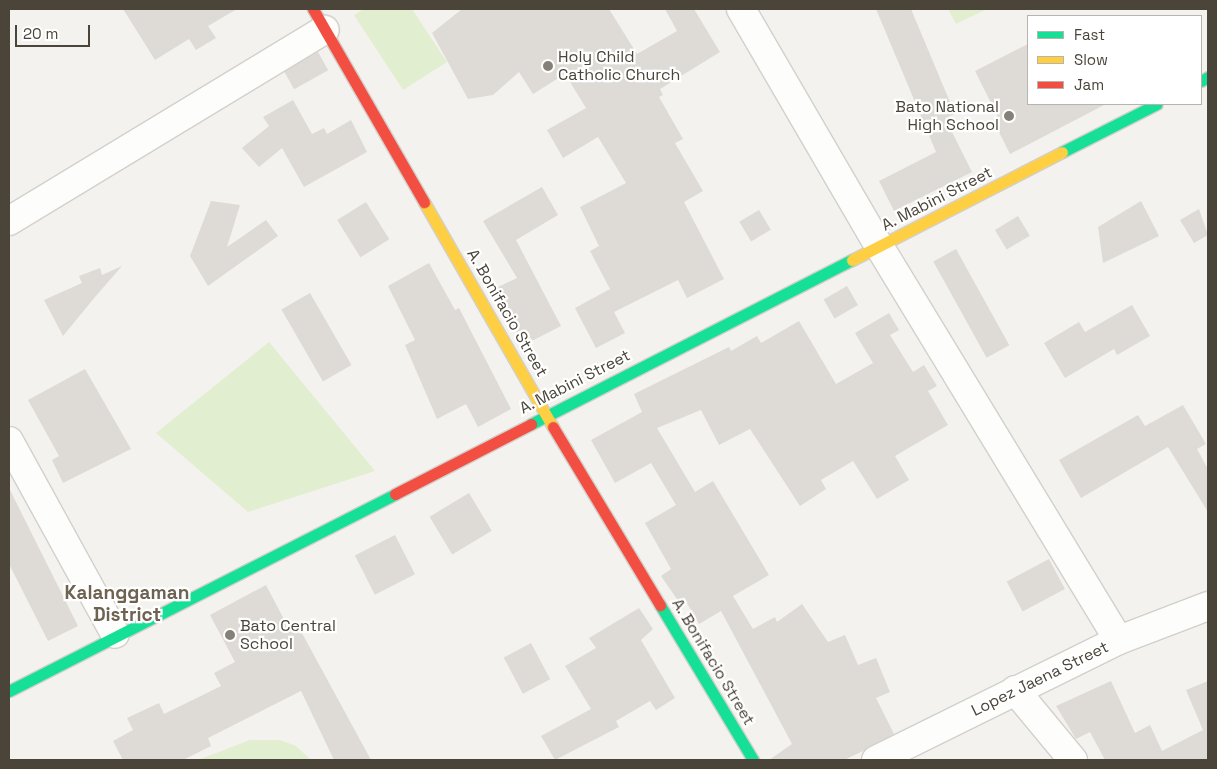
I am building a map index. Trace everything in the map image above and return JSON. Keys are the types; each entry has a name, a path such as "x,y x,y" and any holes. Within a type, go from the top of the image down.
{"street":[{"path":"741,9 879,246 1119,640"},
{"path":"9,221 319,19"},
{"name":"A. Bonifacio Street","path":"319,19 546,415 753,760"},
{"name":"A. Mabini Street","path":"9,691 115,634 1155,105"},
{"path":"9,441 115,634"},
{"name":"Lopez Jaena Street","path":"876,760 1119,640 1208,606"},
{"path":"1016,690 1074,760"}],"green space":[{"path":"364,9 412,9 447,62 403,90 354,15"},
{"path":"948,9 987,9 956,24"},
{"path":"269,342 375,471 248,512 156,433"},
{"path":"250,740 280,740 296,746 311,760 198,760"}],"building":[{"path":"123,9 237,9 208,26 216,38 196,50 189,39 155,60"},
{"path":"462,9 609,9 637,54 677,31 665,9 694,9 720,52 660,89 663,95 659,97 683,139 675,143 703,191 684,202 724,279 687,298 678,280 614,312 625,333 596,348 575,308 610,289 590,251 599,246 580,207 626,183 598,137 563,158 547,130 586,108 565,74 533,94 519,72 493,95 468,99 432,33"},
{"path":"876,9 911,9 955,114 945,118 972,172 894,211 879,181 936,152"},
{"path":"1027,45 1027,105 1104,105 1010,154 995,124 1000,121 975,71"},
{"path":"318,52 328,70 294,89 284,71"},
{"path":"293,100 312,134 324,128 327,134 351,120 367,152 304,187 282,148 259,167 242,148 269,126 263,117"},
{"path":"542,187 558,215 516,240 561,326 524,345 492,290 517,278 483,221"},
{"path":"211,201 240,205 227,247 266,220 278,236 208,286 190,256"},
{"path":"1141,201 1159,236 1103,263 1098,227"},
{"path":"366,202 389,239 360,257 337,220"},
{"path":"1199,209 1208,235 1194,243 1180,220"},
{"path":"759,210 771,230 751,242 739,222"},
{"path":"1018,216 1030,236 1007,250 995,230"},
{"path":"956,249 1009,345 987,358 933,262"},
{"path":"429,263 455,310 459,308 511,409 478,427 466,404 437,419 405,345 415,340 388,286"},
{"path":"122,266 63,336 44,300 82,283 79,276 100,268 102,275"},
{"path":"847,286 858,305 835,319 824,300"},
{"path":"310,293 352,365 323,381 281,310"},
{"path":"1132,305 1150,336 1117,355 1114,349 1065,378 1044,343 1079,322 1085,332"},
{"path":"889,313 899,330 890,335 913,372 924,365 937,386 928,391 948,425 895,456 909,480 877,499 853,461 821,480 826,489 800,506 750,429 719,445 701,410 657,428 695,492 713,481 769,575 733,596 753,629 775,617 777,622 802,604 828,642 845,635 858,665 876,658 890,692 876,698 894,734 844,760 769,760 792,744 721,611 699,624 684,598 679,602 661,576 671,569 645,523 676,505 651,463 615,483 591,440 642,412 634,394 729,347 731,351 757,336 761,343 799,321 836,384 873,363 855,333"},
{"path":"85,369 131,449 63,483 52,460 59,456 28,400"},
{"path":"1183,405 1206,444 1197,449 1208,469 1208,512 1168,447 1081,498 1059,460 1138,415 1145,426"},
{"path":"9,488 78,626 48,641 9,564"},
{"path":"469,493 492,531 452,554 430,517"},
{"path":"395,535 415,574 375,595 355,555"},
{"path":"1049,559 1065,589 1023,612 1007,582"},
{"path":"266,585 289,629 297,624 371,760 334,760 301,691 208,738 211,746 183,760 123,760 113,741 133,730 127,718 159,703 164,714 221,686 214,673 235,662 210,615"},
{"path":"639,608 653,629 641,640 675,698 656,710 650,701 616,721 619,727 555,760 541,736 591,709 565,666 596,648 589,638"},
{"path":"531,643 550,679 523,694 504,658"},
{"path":"1111,681 1135,733 1150,725 1162,751 1203,730 1186,690 1208,681 1208,760 1105,760 1090,732 1076,739 1056,706"}],"traffic: fast":[{"path":"1202,80 1208,77"},
{"path":"1062,152 1155,105"},
{"path":"531,424 852,260"},
{"path":"9,691 395,494"},
{"path":"660,605 753,760"}],"traffic: slow":[{"path":"852,260 1062,152"},
{"path":"424,202 553,427"}],"traffic: jam":[{"path":"313,9 424,202"},
{"path":"395,494 531,424"},
{"path":"553,427 660,605"}],"place":[{"name":"Holy Child Catholic Church","path":"548,66"},
{"name":"Bato National High School","path":"1009,116"},
{"name":"Bato Central School","path":"230,635"}],"district":[{"name":"Kalanggaman District","path":"127,604"}]}
